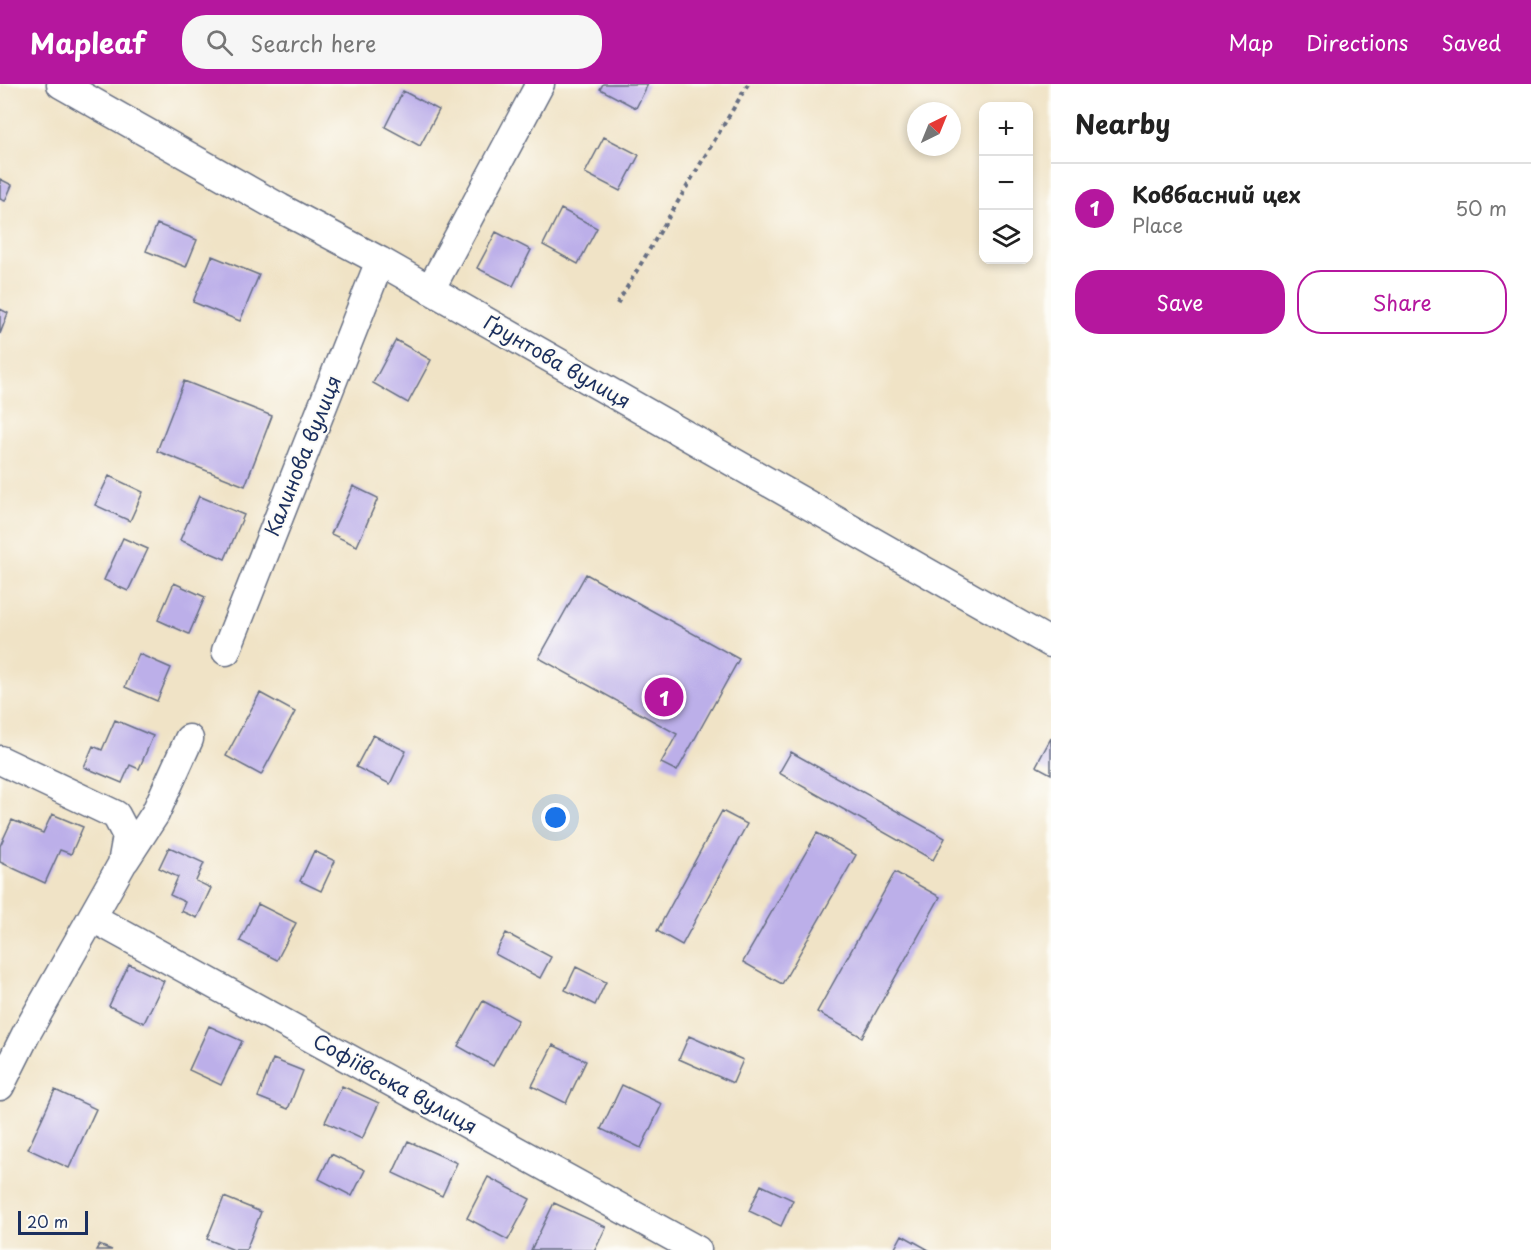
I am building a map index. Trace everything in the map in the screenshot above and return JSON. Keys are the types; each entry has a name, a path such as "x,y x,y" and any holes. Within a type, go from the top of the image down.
{"street":[{"name":"Ґрунтова вулиця","path":"61,84 280,208 380,261 1051,643"},
{"path":"430,290 540,84"},
{"name":"Калинова вулиця","path":"226,651 380,261"},
{"path":"0,1086 26,1034 122,864 155,814 189,740"},
{"path":"0,760 116,815 127,836 122,864"},
{"name":"Софіївська вулиця","path":"93,918 698,1250"}],"path":[{"path":"617,304 748,84"}],"building":[{"path":"603,84 648,84 636,108 600,89"},
{"path":"403,91 439,110 420,146 385,127"},
{"path":"604,137 639,155 620,191 585,173"},
{"path":"0,179 12,185 5,201 0,199"},
{"path":"561,209 597,228 578,264 543,245"},
{"path":"157,224 197,240 186,267 146,251"},
{"path":"496,232 531,250 513,286 477,268"},
{"path":"212,256 259,275 240,321 193,302"},
{"path":"0,309 8,313 0,334"},
{"path":"396,340 431,360 408,403 373,383"},
{"path":"184,381 272,416 245,486 157,451"},
{"path":"109,476 143,492 130,521 95,505"},
{"path":"353,486 378,498 357,546 331,534"},
{"path":"199,496 244,515 225,559 180,540"},
{"path":"123,538 148,549 128,591 104,580"},
{"path":"586,574 739,659 677,771 661,763 677,734 539,658"},
{"path":"174,583 205,597 189,634 158,620"},
{"path":"139,654 171,668 157,701 125,687"},
{"path":"260,693 295,712 261,775 226,756"},
{"path":"115,720 153,736 139,769 130,765 122,783 84,767 93,746 102,750"},
{"path":"373,735 406,751 390,784 356,767"},
{"path":"1051,738 1051,774 1036,766"},
{"path":"791,752 945,838 933,860 779,773"},
{"path":"722,811 747,824 682,945 657,931"},
{"path":"52,814 83,827 71,854 60,850 45,883 0,862 0,846 12,820 43,833"},
{"path":"817,833 856,855 782,984 743,962"},
{"path":"169,847 204,863 196,881 211,888 197,918 181,911 185,902 170,895 178,877 159,868"},
{"path":"314,851 335,861 321,891 300,881"},
{"path":"895,872 940,897 862,1037 817,1012"},
{"path":"258,904 296,923 277,960 240,941"},
{"path":"506,933 551,957 540,978 495,954"},
{"path":"129,964 164,981 144,1023 109,1006"},
{"path":"576,967 606,982 595,1005 565,990"},
{"path":"483,1001 518,1020 493,1066 458,1046"},
{"path":"209,1026 242,1041 221,1085 189,1070"},
{"path":"689,1036 743,1060 733,1083 679,1059"},
{"path":"553,1045 586,1061 566,1103 532,1086"},
{"path":"273,1059 303,1071 288,1109 258,1097"},
{"path":"622,1085 662,1104 641,1148 601,1129"},
{"path":"342,1086 379,1103 362,1139 325,1122"},
{"path":"55,1090 96,1109 69,1168 28,1149"},
{"path":"408,1141 457,1163 442,1196 393,1173"},
{"path":"331,1154 365,1170 352,1196 319,1179"},
{"path":"488,1177 530,1199 508,1240 467,1218"},
{"path":"761,1185 793,1200 781,1226 749,1211"},
{"path":"224,1197 261,1212 246,1250 234,1250 207,1239"},
{"path":"554,1203 606,1227 595,1250 531,1250"},
{"path":"902,1235 929,1250 894,1250"},
{"path":"99,1245 112,1250 96,1250"}],"place":[{"name":"Ковбасний цех","path":"664,697"}]}
